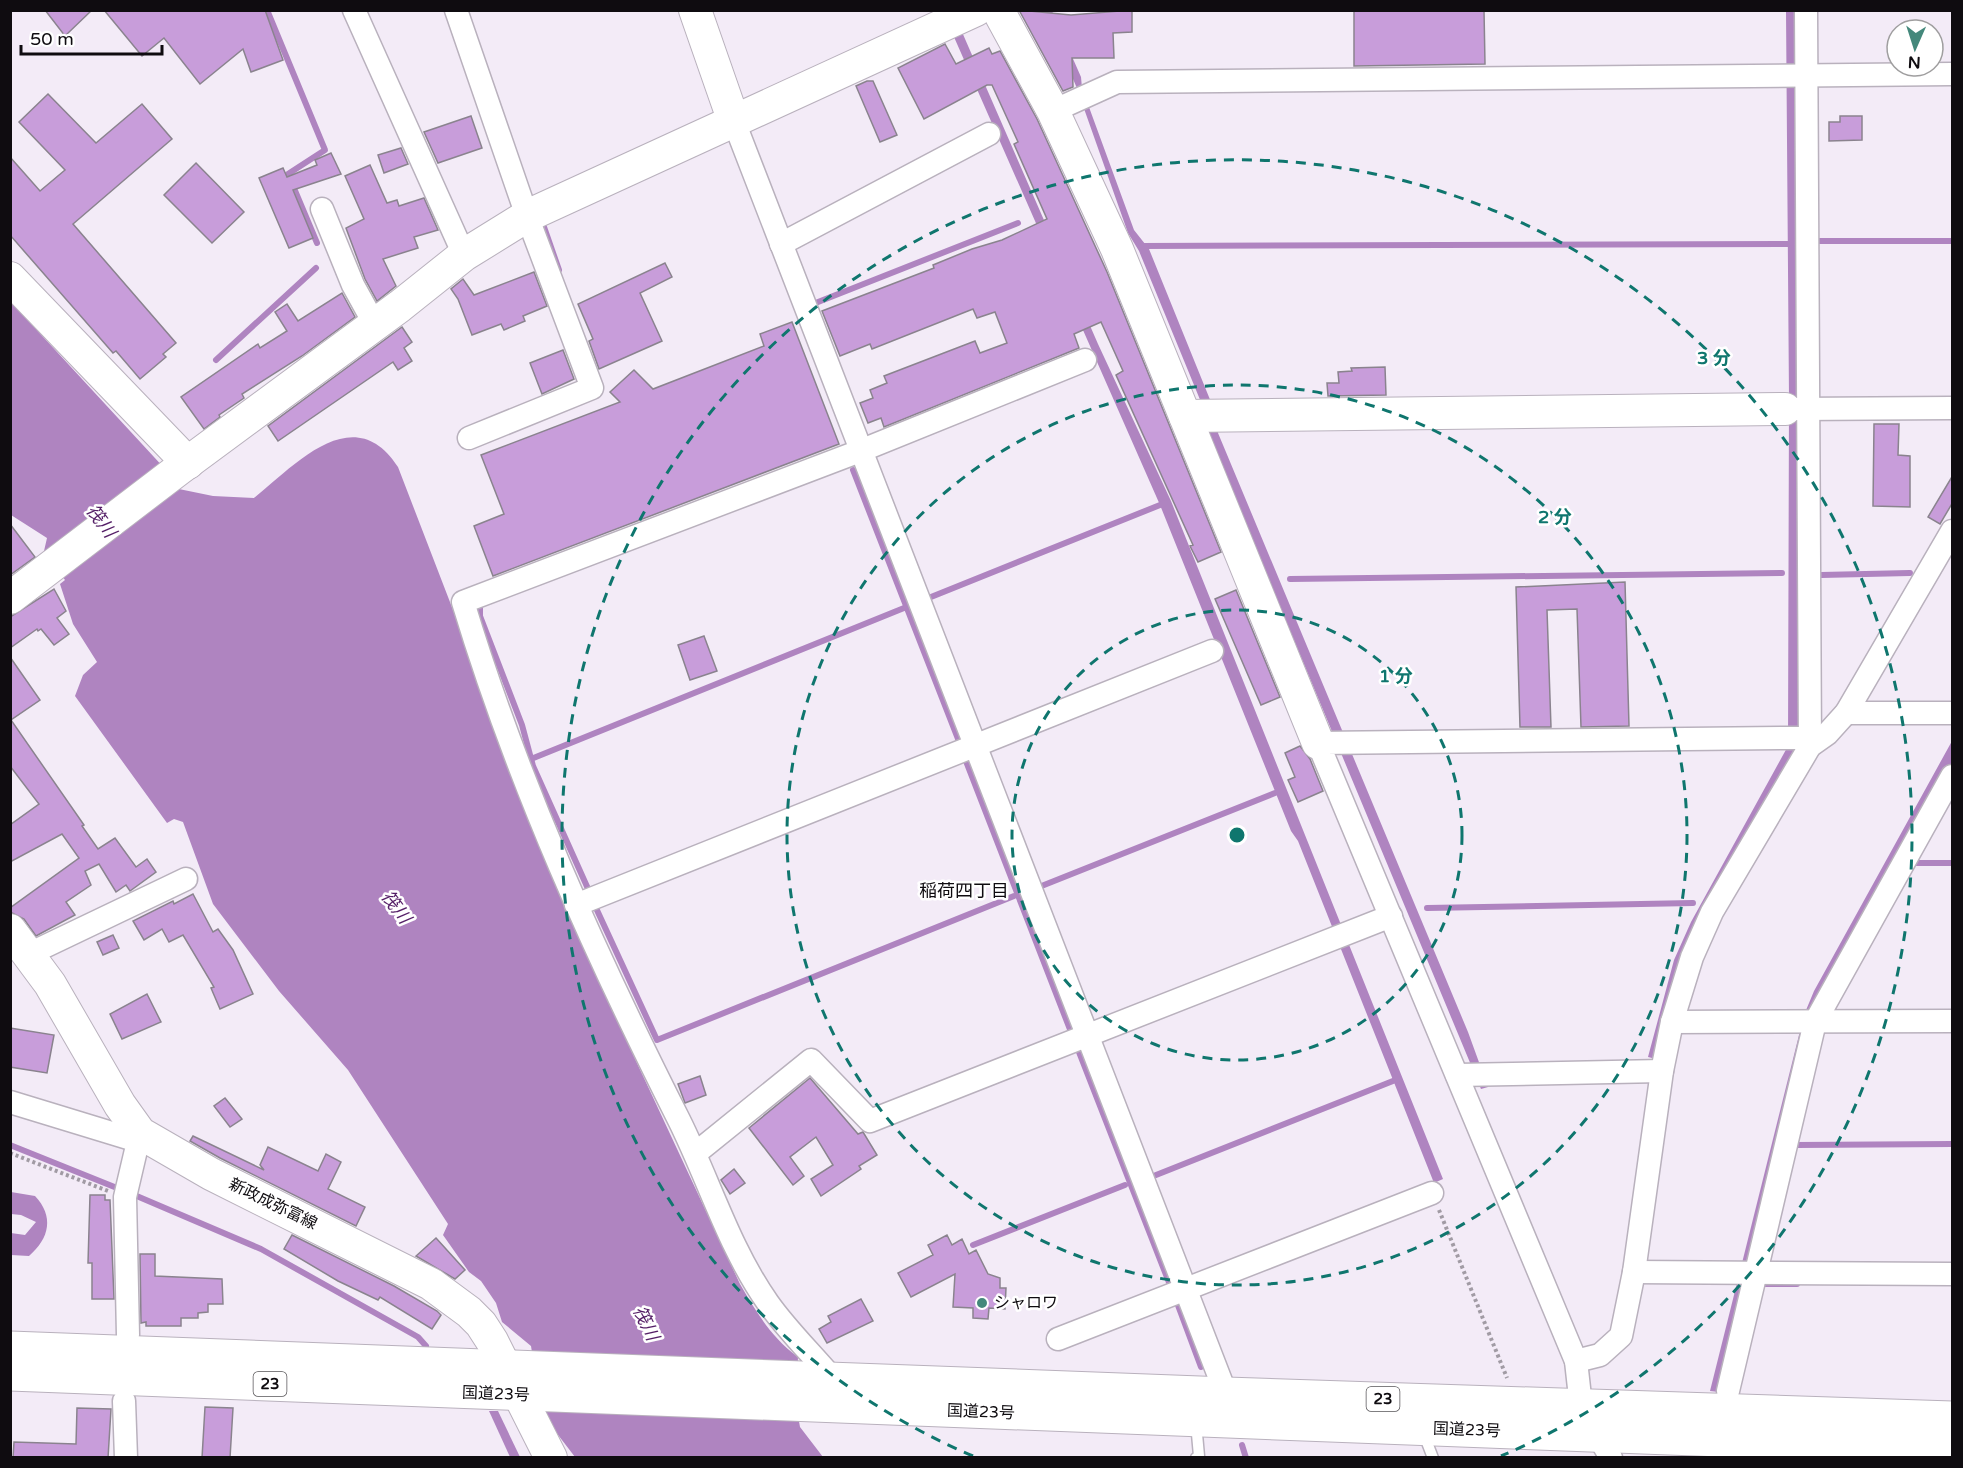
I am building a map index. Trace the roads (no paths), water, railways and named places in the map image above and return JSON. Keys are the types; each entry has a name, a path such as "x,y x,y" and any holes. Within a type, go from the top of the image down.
{"highway":[{"name":"国道23号","path":"10,1348 518,1382"},
{"name":"国道23号","path":"10,1374 1226,1394 1953,1418"},
{"name":"国道23号","path":"822,1388 1195,1420 1427,1443 1856,1451 1953,1449"}],"street":[{"path":"354,10 464,255"},
{"path":"456,10 527,216 592,388 469,438"},
{"path":"695,10 860,451 1226,1394"},
{"path":"10,598 375,325 464,255 527,216 734,119 976,10"},
{"path":"998,10 1073,102 1117,249 1201,416 1391,916 1472,1075 1576,1361 1581,1406 1606,1447"},
{"path":"1576,1361 1600,1355 1622,1336 1634,1272 1662,1071 1672,1022 1692,957 1712,912 1800,741 1797,75 1806,10"},
{"path":"1073,102 1117,82 1953,74"},
{"path":"781,244 989,134"},
{"path":"322,208 353,285 375,325"},
{"path":"10,278 184,466"},
{"path":"822,1388 768,1303 732,1239 696,1153 576,905 515,751 463,602 860,451 1085,360"},
{"path":"1201,416 1953,408"},
{"path":"1325,743 1800,741 1827,734 1846,713 1953,531"},
{"path":"576,905 1212,651"},
{"path":"1846,713 1953,713"},
{"path":"1728,1391 1748,1275 1808,1022 1953,776"},
{"path":"18,947 186,879"},
{"path":"696,1153 811,1060 870,1121 1391,916"},
{"name":"新政成弥富線","path":"18,947 50,984 120,1105 140,1133 212,1174 431,1284 481,1324 518,1382 551,1458"},
{"path":"1672,1022 1953,1021"},
{"path":"1472,1075 1662,1071"},
{"path":"10,1102 128,1138 140,1133"},
{"path":"128,1335 126,1190 140,1133"},
{"path":"1058,1339 1432,1193"},
{"path":"1634,1272 1748,1275 1953,1274"},
{"path":"124,1401 126,1458"}],"lane":[{"path":"1195,1420 1199,1456 1196,1458"}],"water":[{"path":"1044,11 1052,11 1081,77 1082,88 1134,230 1149,249 1213,407 1218,433 1468,1032 1488,1087 1481,1089 1208,434 1203,407 1139,251 1128,233 1076,86"},
{"path":"1786,11 1798,11 1800,745 1656,1059 1648,1057 1674,960 1691,922 1788,746 1789,399"},
{"path":"962,32 1098,344 1171,501 1443,1179 1434,1183 1298,841 1291,831 1160,505 954,37"},
{"name":"筏川","path":"10,301 166,470 174,488 213,496 254,498 306,455 325,444 344,438 363,438 381,447 398,467 582,945 740,1284 772,1333 798,1357 796,1405 800,1427 823,1457 575,1457 542,1414 531,1346 502,1322 496,1303 481,1281 469,1272 443,1235 448,1224 348,1070 279,991 213,904 183,822 174,819 167,823 75,696 83,675 97,662 73,624 60,584 65,580 44,551 47,538 11,515"},
{"path":"1952,741 1952,762 1815,1006 1719,1392 1710,1391 1804,1015 1814,991"},
{"path":"11,1192 35,1196 45,1211 47,1227 45,1234 29,1256 11,1255 11,1233 25,1235 36,1222 21,1215 11,1214"},
{"path":"489,1411 498,1411 520,1457 510,1457"}],"waterway":[{"path":"267,10 325,150 288,174 317,243"},
{"path":"814,306 813,304 1018,223"},
{"path":"544,227 559,270"},
{"path":"1818,241 1952,241"},
{"path":"1141,246 1788,244"},
{"path":"216,360 316,268"},
{"path":"853,470 960,744"},
{"path":"926,599 1165,503"},
{"path":"1290,579 1782,573"},
{"path":"1821,575 1910,573"},
{"path":"480,608 480,616 522,725 533,766 589,891"},
{"path":"531,759 904,608"},
{"path":"964,756 1071,1032"},
{"path":"1039,887 1275,793"},
{"path":"1910,863 1952,863"},
{"path":"596,908 657,1040 1014,896"},
{"path":"1427,908 1693,903"},
{"path":"1077,1047 1170,1285"},
{"path":"1151,1177 1398,1079"},
{"path":"1796,1145 1952,1144"},
{"path":"10,1145 122,1190"},
{"path":"973,1245 1125,1185"},
{"path":"132,1194 261,1249 418,1337 426,1346"},
{"path":"1764,1284 1797,1284"},
{"path":"1176,1300 1201,1367"},
{"path":"1242,1445 1246,1458"}],"place":[{"name":"シャロワ","path":"982,1303"}],"district":[{"name":"稲荷四丁目","path":"964,891"}]}
